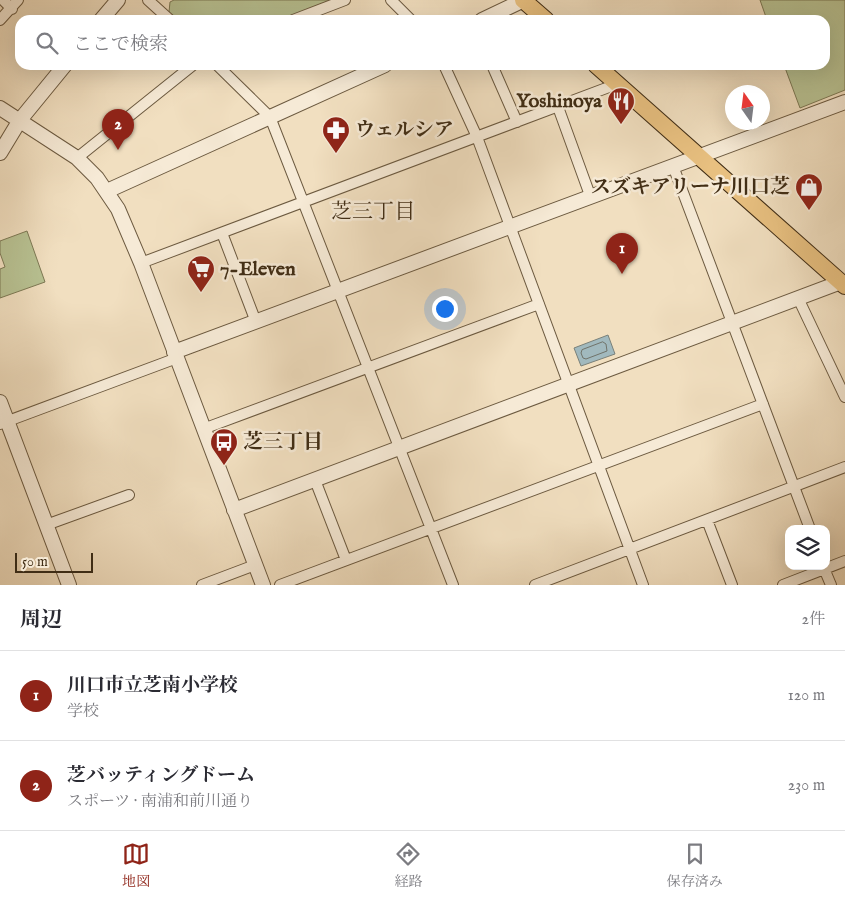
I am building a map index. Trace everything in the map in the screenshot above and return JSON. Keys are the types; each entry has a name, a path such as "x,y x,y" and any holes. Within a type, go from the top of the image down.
{"main road":[{"path":"524,0 540,15"},
{"path":"602,70 844,283"}],"street":[{"path":"0,20 15,4 3,0"},
{"path":"106,15 118,0"},
{"path":"151,2 164,0"},
{"path":"306,15 345,0"},
{"path":"390,0 406,15"},
{"path":"492,15 524,0"},
{"path":"151,2 165,15"},
{"path":"0,153 20,120 61,70"},
{"path":"77,158 187,70"},
{"path":"221,70 270,117 305,202 453,585"},
{"path":"107,191 374,70"},
{"path":"446,70 477,137 643,585"},
{"path":"494,70 517,122"},
{"path":"141,263 618,84"},
{"path":"4,422 256,322 700,156 844,106"},
{"path":"558,107 591,198"},
{"path":"0,108 77,158 107,191 120,214 141,263 263,585"},
{"path":"673,166 808,525"},
{"path":"222,233 256,322"},
{"path":"234,510 798,298 844,283"},
{"path":"798,298 845,397"},
{"path":"204,429 539,304"},
{"path":"0,402 4,422 69,585"},
{"path":"280,585 762,404"},
{"path":"535,585 845,468"},
{"path":"315,480 346,560"},
{"path":"46,525 129,495"},
{"path":"707,520 732,585"},
{"path":"830,566 845,562"},
{"path":"202,585 255,565"},
{"path":"783,585 819,570"},
{"path":"825,570 830,585"}],"green space":[{"path":"174,0 332,0 294,15 172,15 169,12 170,2"},
{"path":"760,0 845,0 845,90 800,108 786,70 830,70 830,15 765,15"},
{"path":"27,231 45,282 0,298 0,269 5,267 0,253 0,241"}],"water":[{"path":"608,335 615,354 581,366 574,348"}],"place":[{"name":"Yoshinoya","path":"621,125"},
{"name":"芝バッティングドーム","path":"118,150"},
{"name":"ウェルシア","path":"336,154"},
{"name":"スズキアリーナ川口芝","path":"809,211"},
{"name":"川口市立芝南小学校","path":"622,274"},
{"name":"7-Eleven","path":"201,293"},
{"name":"芝三丁目","path":"224,466"}],"district":[{"name":"芝三丁目","path":"373,212"}]}
